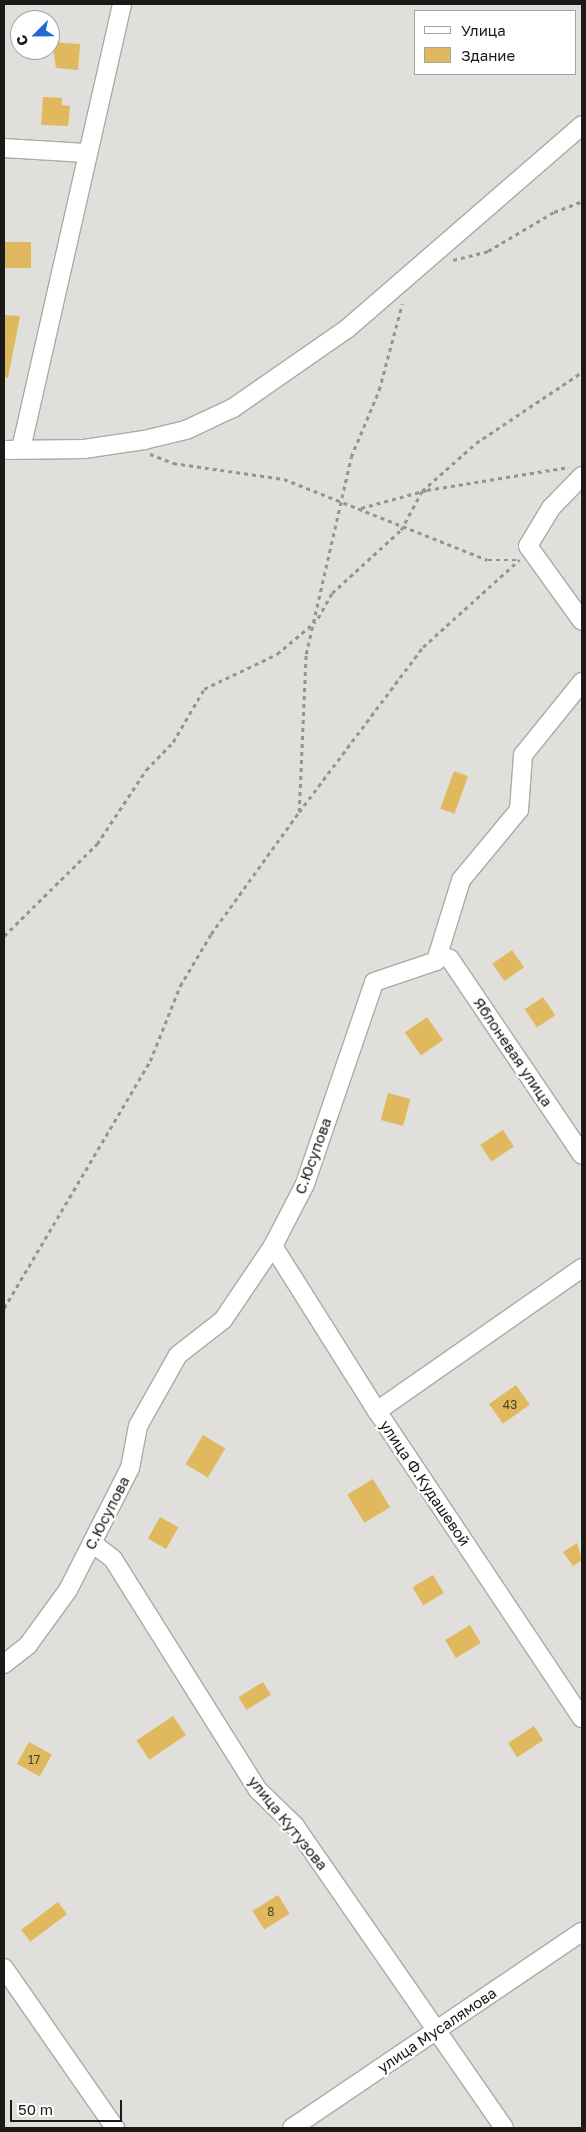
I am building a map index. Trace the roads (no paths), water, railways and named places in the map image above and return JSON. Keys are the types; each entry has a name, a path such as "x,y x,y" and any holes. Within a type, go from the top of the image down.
{"street":[{"path":"122,4 12,449 84,449 144,440 186,430 233,408 348,328 582,125"},
{"path":"4,148 86,152"},
{"path":"578,471 551,508 524,553 582,621"},
{"path":"438,954 461,880 519,810 523,755 582,682"},
{"name":"Яблоневая улица","path":"438,954 450,959 582,1156"},
{"name":"С.Юсупова","path":"4,1664 28,1645 68,1590 130,1468 138,1426 178,1355 223,1320 273,1246 305,1184 374,982 436,961 438,954"},
{"name":"улица Ф.Кудашевой","path":"273,1246 377,1411 582,1718"},
{"path":"377,1411 582,1268"},
{"name":"улица Кутузова","path":"92,1543 113,1559 258,1790 295,1826 504,2128"},
{"name":"улица Мусалямова","path":"292,2128 582,1932"},
{"path":"4,1968 115,2128"}]}
